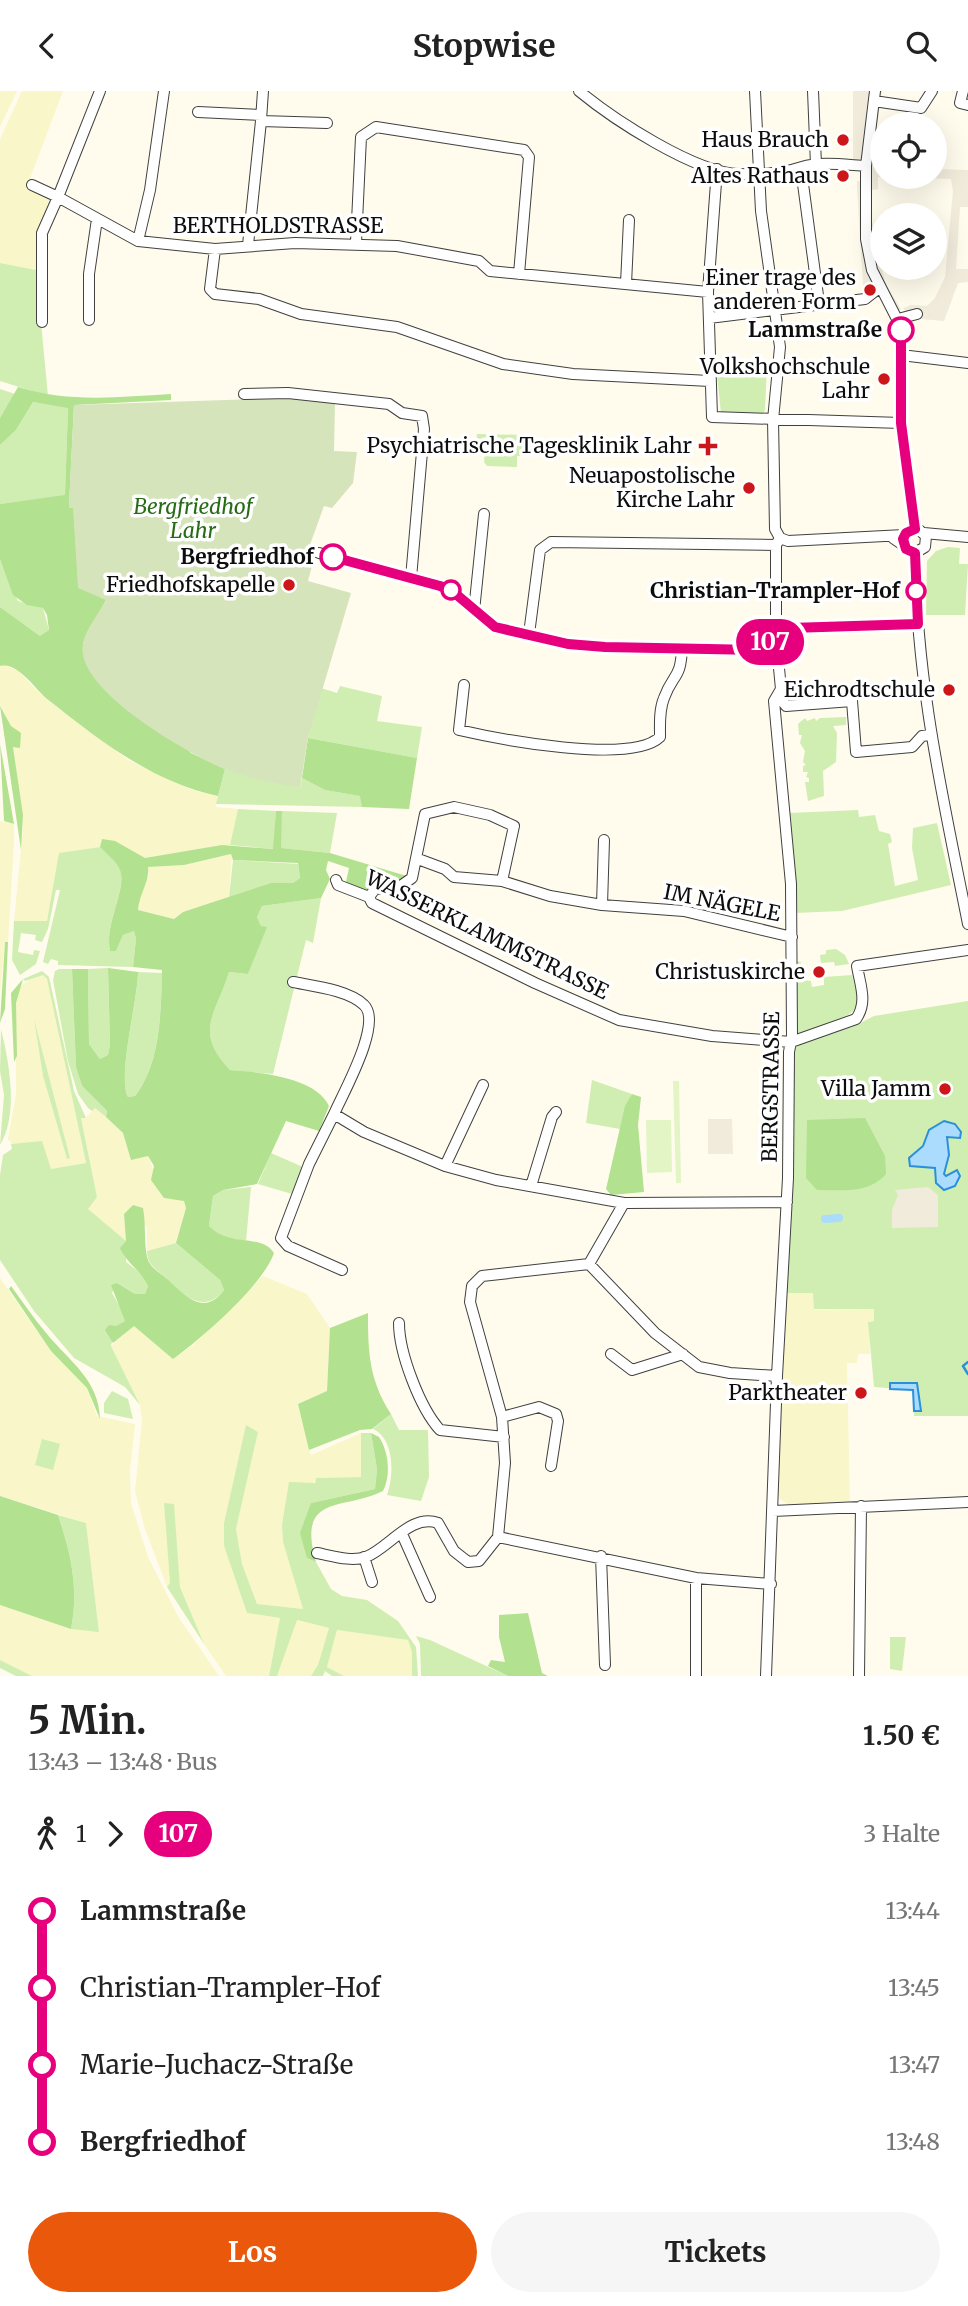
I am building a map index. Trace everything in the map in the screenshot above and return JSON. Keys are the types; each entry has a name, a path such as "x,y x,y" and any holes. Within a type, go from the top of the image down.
{"street":[{"path":"42,322 42,233 100,91"},
{"path":"138,240 150,190 164,91"},
{"path":"248,245 263,91"},
{"path":"579,91 614,120 667,148 736,174 758,174 816,165 867,164"},
{"name":"BERGSTRASSE","path":"755,91 758,174 780,348 773,420 775,529 778,542 776,638 781,689 774,701 786,807 792,937 787,1202 776,1376 771,1584 765,1676"},
{"path":"813,91 816,165"},
{"path":"903,539 909,551 915,553 923,550 901,423 898,319 879,288 866,239 867,164 874,96 920,108 932,91"},
{"path":"963,91 964,104"},
{"path":"198,112 327,123"},
{"path":"356,243 361,137 366,132 376,127 524,151 529,157 519,274"},
{"path":"717,169 708,292 712,417 901,423"},
{"path":"801,169 819,303"},
{"path":"716,181 736,174"},
{"name":"BERTHOLDSTRASSE","path":"32,184 138,240 215,249 248,245 356,243 443,253 479,261 490,271 708,292"},
{"path":"89,320 89,274 97,219"},
{"path":"626,284 629,220"},
{"path":"215,249 210,289 215,294 258,299 301,314 397,327 515,366 573,374 710,381"},
{"path":"709,318 865,299 879,288"},
{"path":"898,319 917,314"},
{"path":"901,355 968,363"},
{"path":"244,394 288,393 389,404 402,412 422,417 424,429 411,578"},
{"path":"474,611 484,514"},
{"path":"529,634 540,550 551,543 778,542 903,539 922,535 968,537"},
{"path":"319,553 451,590 495,627 568,644 758,650 790,628 918,624"},
{"path":"915,553 918,624 930,735 968,924"},
{"path":"464,685 459,730 537,746 568,748 643,745 660,737 661,705 665,694 678,677 682,647"},
{"path":"778,696 786,706 852,701 856,753 912,747 922,736 930,735"},
{"path":"369,897 375,889 407,884 412,879 425,814 454,807 490,815 514,826 502,881"},
{"path":"602,905 604,839"},
{"name":"IM NÄGELE","path":"418,859 445,869 454,877 502,881 550,896 602,905 684,911 792,937"},
{"name":"WASSERKLAMMSTRASSE","path":"336,880 338,885 369,897 372,903 535,983 620,1020 712,1036 791,1042"},
{"path":"791,1042 856,1019 862,1010 864,999 857,966 968,950"},
{"path":"293,982 354,998 365,1005 370,1015 367,1038 309,1164 281,1238 288,1246 342,1270"},
{"path":"445,1166 483,1085"},
{"path":"531,1186 552,1117 556,1112"},
{"path":"334,1114 364,1132 445,1166 531,1186 624,1203 787,1202"},
{"path":"589,1264 624,1203"},
{"path":"589,1264 655,1333 699,1367 730,1373 776,1376"},
{"path":"317,1553 348,1559 364,1557 415,1524 434,1521 441,1527 460,1559 468,1562 479,1561 498,1537 505,1464 502,1417 472,1313 472,1286 482,1276 589,1264"},
{"path":"399,1323 404,1361 432,1421 440,1430 504,1437"},
{"path":"611,1354 632,1370 683,1354"},
{"path":"502,1417 539,1407 556,1415 558,1421 551,1466"},
{"path":"773,1511 968,1502"},
{"path":"859,1676 861,1506"},
{"path":"402,1534 430,1597"},
{"path":"498,1537 601,1556 696,1578 771,1584"},
{"path":"601,1556 605,1665"},
{"path":"364,1557 372,1581"},
{"path":"696,1578 696,1676"}],"shaded area":[{"path":"0,91 17,91 0,127"},
{"path":"22,91 63,91 28,184 57,198 39,232 36,270 0,263 0,139"},
{"path":"853,91 882,91 879,112 870,112 870,189 878,189 872,190 870,203 870,280 885,280 901,309 890,315 879,297 870,301 863,285 857,181 863,181 863,170 853,168"},
{"path":"947,169 968,170 968,207 960,207 956,269 968,269 968,282 958,283 944,321 909,318 903,308 911,305 927,306 935,298 944,280 947,280 953,191 951,179 947,179"},
{"path":"0,666 19,671 35,689 128,760 192,790 218,796 216,807 238,809 230,845 145,858 102,839 100,847 60,853 47,921 14,921 23,829 11,726 0,706"},
{"path":"0,821 14,824 14,844 8,942 5,942 0,994"},
{"path":"232,854 229,898 183,912 174,919 138,910 139,893 149,875 147,867 184,865"},
{"path":"36,975 43,975 47,979 86,1163 51,1169 21,1143 12,1144 8,1139 16,1094 16,1003 19,987","holes":["34,1020 70,1158 67,1159 43,1076"]},
{"path":"95,1107 123,1133 128,1150 148,1156 164,1198 184,1200 186,1208 176,1243 147,1251 147,1227 124,1214 126,1241 87,1209 97,1197 81,1117 86,1118"},
{"path":"708,1119 732,1119 733,1154 708,1154"},
{"path":"928,1187 938,1195 938,1227 892,1228 892,1210 898,1195 895,1190"},
{"path":"263,1276 307,1294 330,1328 327,1391 298,1404 311,1455 361,1433 361,1477 317,1478 282,1525 283,1542 303,1609 257,1604 242,1564 236,1529 258,1432 246,1426 224,1523 224,1546 247,1613 280,1618 269,1676 226,1676 204,1644 180,1587 164,1503 170,1583 167,1587 145,1529 135,1491 142,1420 140,1405 111,1346 134,1325 174,1358 192,1346"},
{"path":"0,1278 51,1351 87,1388 97,1416 135,1424 130,1471 131,1503 148,1557 179,1618 219,1676 32,1676 0,1660 0,1605 71,1629 99,1631 86,1523 0,1496"},
{"path":"814,1292 814,1310 874,1309 874,1321 869,1321 870,1354 858,1354 857,1363 847,1363 850,1502 789,1505 779,1498 778,1491 786,1293"},
{"path":"296,1620 329,1628 318,1666 311,1676 277,1676"},
{"path":"337,1630 408,1640 412,1652 412,1676 344,1676 327,1667"}],"green space":[{"path":"0,263 36,270 48,396 0,381"},
{"path":"717,365 767,365 765,410 762,414 721,413 717,375 722,375 722,370 718,370"},
{"path":"18,387 75,397 171,394 171,400 74,405 69,508 73,508 106,600 83,643 191,753 225,769 218,796 171,781 127,757 46,698 19,672 7,666 0,666 0,607 40,636 49,630 43,608 27,605 13,595 0,559 0,504 65,495 68,408 33,402 16,430 0,445 0,418"},
{"path":"0,389 15,394 0,418"},
{"name":"Bergfriedhof Lahr","path":"289,398 335,402 334,451 357,452 353,483 332,508 324,506 307,553 315,555 308,581 351,593 308,738 300,788 241,775 205,760 136,717 96,680 85,662 83,644 89,627 106,600 78,588 73,508 69,508 74,405"},
{"path":"33,402 68,407 65,496 0,504 0,445 16,430"},
{"path":"477,434 528,435 528,456 517,456 517,467 487,466 484,462 485,445 476,445"},
{"path":"948,547 960,548 959,564 968,564 965,615 926,615 927,561 936,551"},
{"path":"0,559 18,601 43,608 49,630 45,635 40,636 0,607"},
{"path":"340,686 382,696 377,721 422,727 417,758 308,738 321,688 337,693"},
{"path":"0,706 11,726 21,733 20,748 13,747 23,815 21,850"},
{"path":"846,717 846,725 833,726 837,733 836,762 823,771 824,796 808,801 805,782 809,782 809,778 806,777 808,772 803,772 803,766 806,765 803,762 805,751 800,743 802,735 799,735 798,724 805,718 807,721 815,718 816,721 820,718"},
{"path":"308,738 417,758 409,809 362,807 360,796 325,790 302,778"},
{"path":"0,744 14,824 4,821"},
{"path":"225,769 300,788 302,778 325,790 361,796 362,807 216,804"},
{"path":"238,809 276,811 274,849 230,845"},
{"path":"858,810 859,817 875,815 879,831 890,834 892,842 888,844 895,886 918,880 912,848 913,828 937,823 951,885 842,911 794,913 789,813"},
{"path":"276,811 282,811 281,848 330,853 410,877 403,881 375,881 367,893 346,882 349,868 328,861 326,870 330,879 321,898 262,906 257,917 261,926 267,927 248,974 229,972 211,1023 212,1044 219,1056 230,1070 255,1072 299,1082 322,1096 329,1106 319,1131 286,1121 257,1184 223,1190 213,1196 209,1226 226,1237 261,1243 274,1253 268,1266 245,1295 215,1325 173,1359 134,1326 113,1343 105,1330 109,1325 116,1326 125,1321 111,1285 117,1283 135,1294 145,1294 148,1286 120,1248 126,1241 124,1214 133,1205 143,1208 148,1261 186,1296 201,1303 208,1302 224,1290 220,1280 176,1243 186,1208 184,1201 164,1198 151,1180 154,1166 148,1156 131,1160 123,1133 106,1117 107,1111 82,1086 76,1067 72,969 88,969 89,1044 100,1059 108,1055 110,1045 108,968 138,972 125,1072 128,1097 135,1096 144,1083 155,1052 160,1019 162,970 133,967 136,939 134,931 123,935 116,951 110,951 110,928 121,876 118,865 100,847 102,839 115,841 145,858 222,845 273,849","holes":["231,854 233,860 298,863 300,878 293,883 271,883 183,912 174,919 138,910 148,867 184,865"]},
{"path":"282,811 337,813 330,853 280,848"},
{"path":"100,847 118,865 121,875 110,928 110,951 116,951 123,935 134,931 136,939 133,967 58,965 58,961 51,959 48,964 43,962 60,890 56,890 48,929 42,942 35,940 36,935 21,933 18,952 33,955 34,950 40,951 36,964 20,975 12,960 14,921 47,921 59,853"},
{"path":"233,860 298,864 300,878 293,883 271,883 229,898"},
{"path":"321,898 313,943 306,940 273,1074 230,1070 212,1044 211,1022 229,972 248,974 266,928 261,926 257,917 262,906"},
{"path":"5,942 8,942 5,1009 0,1023"},
{"path":"836,949 845,955 849,964 835,966 834,962 821,963 820,955 826,954 826,950"},
{"path":"796,961 801,962 802,980 811,981 812,987 824,985 824,977 852,975 857,999 852,1012 838,1020 796,1034"},
{"path":"108,968 110,1045 108,1055 100,1059 89,1044 88,969"},
{"path":"72,969 76,1067 82,1086 107,1111 106,1117 95,1108 92,1111 88,1108 78,1094 68,1061 53,980 55,971"},
{"path":"42,971 49,977 74,1091 86,1118 81,1118 97,1197 88,1209 126,1241 126,1262 143,1275 148,1286 145,1294 135,1294 117,1283 112,1293 125,1321 116,1326 111,1346 140,1405 125,1387 74,1358 34,1311 0,1260 0,1175 3,1155 12,1149 11,1144 42,1141 51,1169 86,1163 47,979 43,975 25,981 23,979"},
{"path":"138,972 162,973 160,1021 150,1069 135,1096 128,1097 125,1087 126,1056"},
{"path":"23,979 16,1003 17,1056 14,1062 11,993"},
{"path":"968,1001 968,1416 914,1416 913,1390 874,1387 868,1322 874,1321 874,1309 814,1309 813,1293 786,1293 795,1047 800,1041 852,1027 874,1016"},
{"path":"34,1019 70,1158 67,1159 43,1076"},
{"path":"1,1029 7,1057 11,1103 6,1132 0,1145 4,1095 0,1071"},
{"path":"592,1080 632,1094 620,1129 586,1123"},
{"path":"673,1081 679,1081 681,1183 676,1183"},
{"path":"632,1094 641,1097 638,1125 644,1192 611,1195 606,1189 625,1106"},
{"path":"865,1118 885,1156 886,1174 872,1185 863,1188 817,1190 806,1178 807,1120"},
{"path":"646,1120 671,1120 672,1172 647,1173"},
{"path":"271,1153 303,1167 292,1194 258,1184"},
{"path":"251,1187 246,1241 219,1237 209,1226 213,1196 223,1190"},
{"path":"176,1243 220,1280 224,1290 217,1297 210,1301 195,1301 151,1265 147,1251"},
{"path":"11,1286 42,1328 89,1382 95,1393 100,1419 87,1388 51,1351 9,1289"},
{"path":"368,1313 371,1365 378,1389 391,1414 372,1429 360,1430 309,1450 298,1404 327,1391 330,1328"},
{"path":"112,1391 128,1399 133,1419 104,1413 104,1403"},
{"path":"391,1414 399,1430 428,1430 429,1477 421,1501 387,1495 391,1478 389,1449 380,1434 373,1429"},
{"path":"246,1425 258,1432 236,1529 242,1564 257,1604 303,1609 283,1542 282,1525 289,1482 315,1483 316,1478 361,1477 361,1433 371,1433 377,1469 375,1489 311,1503 307,1558 316,1562 331,1589 342,1596 367,1600 398,1621 416,1647 418,1676 412,1676 412,1652 408,1640 337,1630 327,1667 344,1676 332,1676 325,1671 323,1676 311,1676 318,1665 329,1628 297,1620 277,1676 269,1676 280,1618 247,1613 224,1546 224,1523"},
{"path":"371,1433 379,1437 387,1457 388,1471 383,1491 327,1508 318,1514 313,1524 312,1540 316,1562 307,1558 300,1533 311,1503 375,1489 377,1469"},
{"path":"42,1439 60,1444 53,1470 35,1465"},
{"path":"0,1496 58,1515 67,1543 74,1585 71,1629 0,1605"},
{"path":"164,1503 174,1504 180,1587 204,1644 167,1587 170,1583"},
{"path":"58,1515 86,1523 99,1632 71,1629 74,1585 67,1543"},
{"path":"528,1613 542,1673 548,1676 508,1676 488,1666 491,1660 505,1662 499,1637 499,1615"},
{"path":"416,1636 508,1676 421,1676 420,1644"},
{"path":"890,1637 906,1637 902,1671 890,1669"},
{"path":"0,1660 32,1676 16,1676 0,1668"}],"water":[{"path":"944,1121 955,1124 961,1132 960,1138 947,1137 949,1155 944,1174 946,1176 957,1170 960,1176 955,1186 944,1190 936,1183 935,1168 910,1166 909,1158 923,1146 929,1130"},
{"path":"890,1383 917,1383 921,1411 914,1411 913,1390 890,1389"}],"waterway":[{"path":"825,1219 839,1218"},
{"path":"968,1362 963,1366 968,1374"}],"bus line":[{"name":"107","path":"333,557 451,590 481,618 495,627 568,644 758,650 790,628 918,624 915,553 906,549 903,543 908,530 915,529 901,423 901,330"}],"place":[{"name":"Haus Brauch","path":"843,140"},
{"name":"Altes Rathaus","path":"843,176"},
{"name":"Einer trage des anderen Form","path":"870,290"},
{"name":"Lammstraße","path":"901,330"},
{"name":"Volkshochschule Lahr","path":"884,379"},
{"name":"Psychiatrische Tagesklinik Lahr","path":"708,446"},
{"name":"Neuapostolische Kirche Lahr","path":"749,488"},
{"name":"Bergfriedhof","path":"333,557"},
{"name":"Friedhofskapelle","path":"289,585"},
{"name":"Christian-Trampler-Hof","path":"916,591"},
{"name":"Eichrodtschule","path":"949,690"},
{"name":"Christuskirche","path":"819,972"},
{"name":"Villa Jamm","path":"945,1089"},
{"name":"Parktheater","path":"861,1393"}]}
